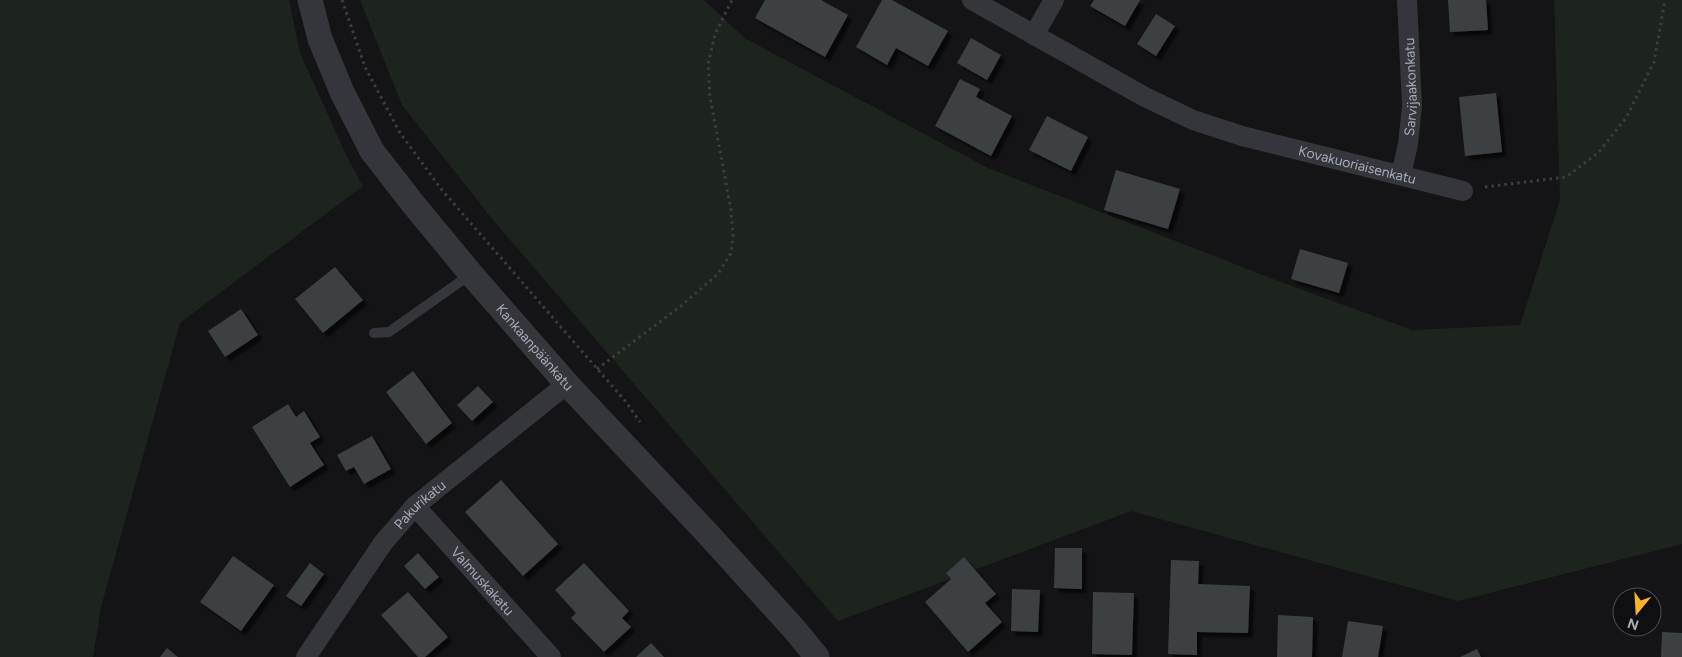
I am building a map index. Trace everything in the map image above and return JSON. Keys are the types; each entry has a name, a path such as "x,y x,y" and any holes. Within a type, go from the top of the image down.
{"street":[{"name":"Kankaanpäänkatu","path":"310,0 320,39 342,92 372,151 414,206 567,384 720,547 796,630 817,657"},
{"name":"Kovakuoriaisenkatu","path":"972,0 1145,97 1193,120 1242,136 1462,191"},
{"path":"1034,35 1054,0"},
{"name":"Sarvijaakonkatu","path":"1401,175 1408,144 1412,106 1407,0"},
{"name":"Pakurikatu","path":"306,657 383,543 414,506 567,384"},
{"name":"Valmuskakatu","path":"414,506 551,657"}],"lane":[{"path":"374,333 389,332 471,274"}],"path":[{"path":"342,0 365,67 400,133 442,190 626,402 642,425"},
{"path":"597,369 681,306 718,274 730,253 733,236 731,210 710,98 708,64 715,34 732,0"},
{"path":"1462,191 1513,182 1566,177 1598,153 1626,118 1654,62 1665,0"}],"shaded area":[{"path":"0,0 289,0 300,53 348,159 363,186 180,323 101,607 93,657 0,657"},
{"path":"360,0 704,0 746,39 988,168 1281,282 1412,330 1520,325 1560,200 1554,0 1682,0 1682,544 1458,601 1131,511 838,621 493,220 402,105"}],"building":[{"path":"765,0 821,0 848,15 825,57 755,18"},
{"path":"882,0 892,0 948,31 928,66 896,48 887,65 856,47"},
{"path":"1094,0 1140,0 1125,26 1090,6"},
{"path":"1448,0 1486,0 1488,30 1450,32"},
{"path":"1156,14 1175,26 1156,56 1137,44"},
{"path":"971,38 1001,55 987,80 957,63"},
{"path":"960,79 980,89 976,97 1012,116 991,156 935,126"},
{"path":"1496,93 1502,152 1465,156 1459,97"},
{"path":"1047,116 1088,137 1071,171 1029,150"},
{"path":"1116,170 1180,189 1168,229 1104,210"},
{"path":"1300,249 1348,263 1339,293 1291,279"},
{"path":"335,267 363,300 323,333 295,299"},
{"path":"241,309 258,335 225,357 208,331"},
{"path":"413,371 452,423 426,444 386,392"},
{"path":"478,386 493,402 472,421 457,405"},
{"path":"288,404 296,417 304,411 320,437 310,443 324,465 290,487 252,427"},
{"path":"372,436 391,469 364,484 354,467 346,471 337,455"},
{"path":"501,480 558,544 523,576 465,512"},
{"path":"1055,548 1082,548 1082,589 1054,588"},
{"path":"418,553 439,577 425,589 404,566"},
{"path":"233,556 274,585 241,631 200,602"},
{"path":"964,557 996,594 985,603 1002,622 968,652 925,602 951,579 946,573"},
{"path":"1171,560 1199,561 1198,584 1250,586 1248,633 1197,632 1197,655 1168,654"},
{"path":"310,563 324,574 301,606 286,596"},
{"path":"584,563 629,611 622,618 631,627 604,652 571,618 576,613 555,590"},
{"path":"1012,589 1040,590 1038,632 1011,631"},
{"path":"408,592 448,637 425,657 418,657 381,615"},
{"path":"1093,592 1134,593 1132,655 1092,654"},
{"path":"1278,615 1313,617 1312,657 1277,657"},
{"path":"1348,621 1383,626 1378,657 1342,657"},
{"path":"1662,632 1682,633 1682,657 1661,657"},
{"path":"651,643 664,657 636,657"},
{"path":"167,648 178,657 160,657"},
{"path":"1477,649 1481,657 1460,657"}]}
